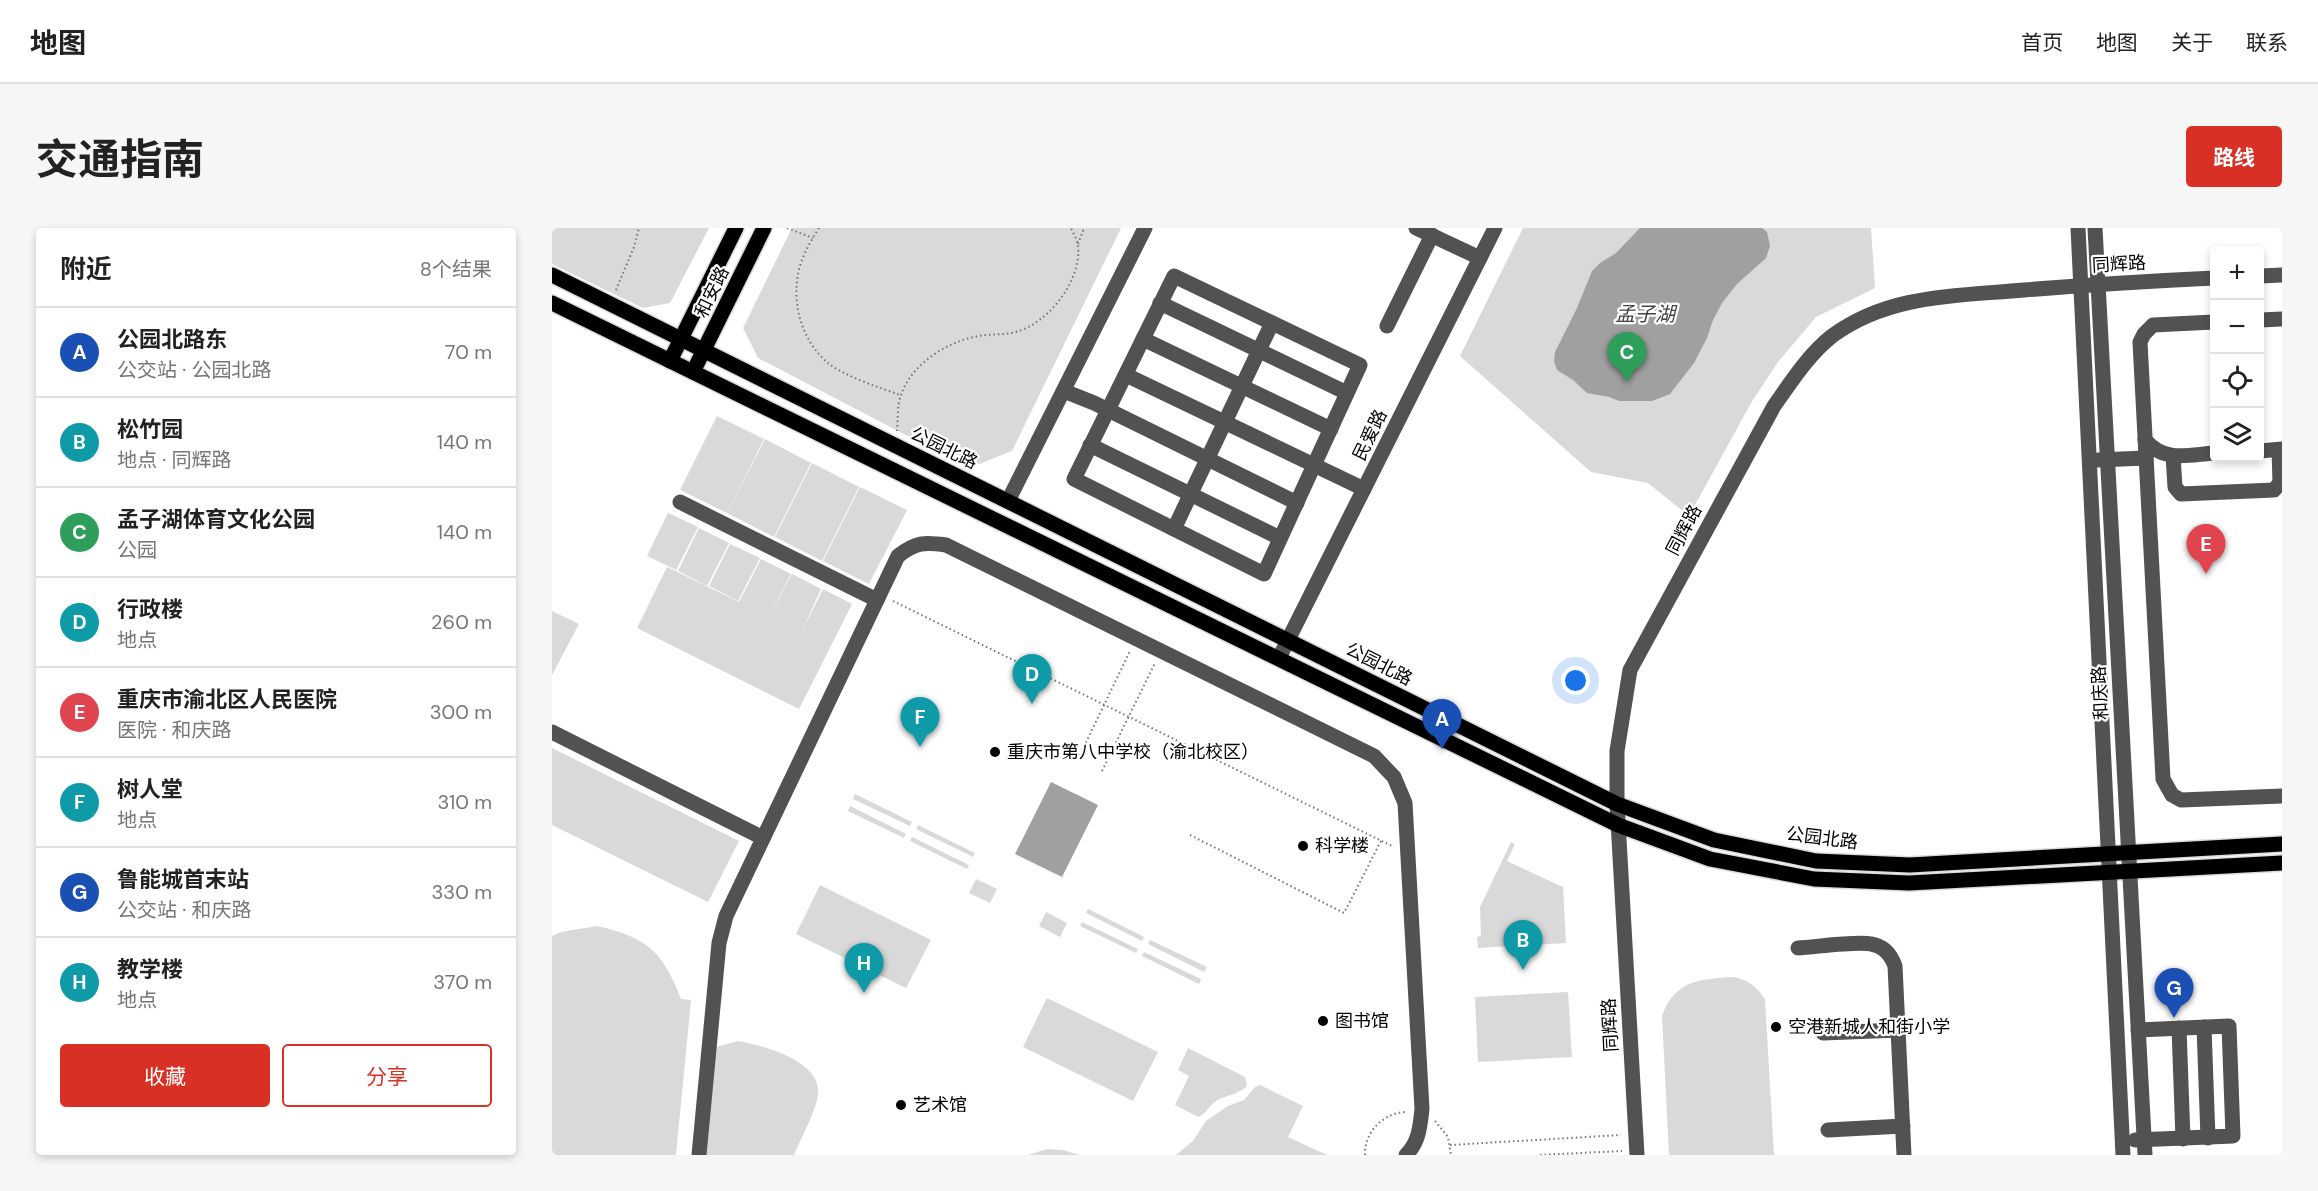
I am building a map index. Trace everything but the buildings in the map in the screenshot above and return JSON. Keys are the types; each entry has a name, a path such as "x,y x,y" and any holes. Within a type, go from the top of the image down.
{"main road":[{"name":"和安路","path":"670,361 736,228"},
{"name":"和安路","path":"693,372 764,228"},
{"name":"公园北路","path":"552,275 1617,804 1714,840 1816,861 1910,865 2282,844"},
{"path":"552,303 1618,825 1710,859 1815,879 1909,883 2282,862"}],"street":[{"path":"1008,501 1145,228"},
{"path":"1416,228 1480,258"},
{"name":"民爱路","path":"1279,658 1290,641 1495,228"},
{"name":"和庆路","path":"2078,228 2123,1148"},
{"name":"和庆路","path":"2095,228 2144,1148"},
{"path":"1387,326 1432,236"},
{"path":"2264,276 2282,275"},
{"path":"1174,276 1272,323 1360,365 1264,574 1074,479 1174,276"},
{"name":"同辉路","path":"1637,1152 1617,804 1617,751 1630,670 1774,405 1800,369 1832,337 1873,312 1917,299 2082,285 2210,278"},
{"path":"1160,303 1347,393"},
{"path":"2264,320 2282,319"},
{"path":"2210,322 2153,325 2139,342 2163,779 2166,788 2181,800 2282,796"},
{"path":"1173,529 1272,323"},
{"path":"1143,339 1331,429"},
{"path":"1126,375 1365,489"},
{"path":"1064,391 1108,410 1297,503"},
{"path":"2145,440 2154,450 2163,455 2210,453"},
{"path":"1090,445 1280,538"},
{"path":"2173,456 2175,487 2181,494 2274,490 2280,483 2280,449 2264,451"},
{"path":"2090,461 2146,458"},
{"path":"680,502 878,598"},
{"path":"699,1155 719,943 726,916 898,556 912,545 927,542 946,545 967,555 1374,756 1394,777 1405,803 1422,1110 1420,1132 1412,1150 1406,1155"},
{"path":"552,732 763,838"},
{"path":"1798,948 1870,944 1882,948 1891,956 1895,966 1904,1155"},
{"path":"2123,1148 2144,1148 2183,1139 2233,1136 2229,1026 2138,1030"},
{"path":"2204,1027 2208,1138"},
{"path":"2179,1028 2183,1139"},
{"path":"1823,1034 1899,1029"},
{"path":"1828,1130 1903,1126"}],"path":[{"path":"610,304 634,247 639,228"},
{"path":"787,228 813,238"},
{"path":"819,228 806,251 798,275 800,320 808,342 829,363 858,379 900,395"},
{"path":"1071,228 1078,244"},
{"path":"896,446 900,395 912,376 927,360 953,342 976,336 1012,333 1041,319 1070,284 1077,262 1078,244 1084,228"},
{"path":"878,598 1129,717 1407,854"},
{"path":"1078,759 1126,659"},
{"path":"1102,771 1151,671"},
{"path":"1190,835 1344,913 1381,841"},
{"path":"1450,1145 1636,1134"},
{"path":"1540,1155 1637,1152"}],"shaded area":[{"path":"552,228 709,228 670,303 643,308 552,264"},
{"path":"792,228 1121,228 1012,451 969,468 758,358 743,328"},
{"path":"1523,228 1871,228 1875,288 1816,317 1778,362 1751,403 1689,516 1648,483 1591,472 1460,356"},
{"path":"717,416 764,439 727,513 680,490"},
{"path":"765,439 811,463 774,537 727,513"},
{"path":"812,463 859,487 822,561 775,537"},
{"path":"860,487 907,510 869,584 823,561"},
{"path":"668,513 698,527 676,570 647,556"},
{"path":"699,528 729,543 707,586 678,571"},
{"path":"730,544 760,558 738,601 709,586"},
{"path":"761,559 791,574 769,617 792,574 821,589 801,633 823,589 852,604 799,709 637,628 667,567 739,602"},
{"path":"552,611 579,624 552,675"},
{"path":"552,748 739,841 708,902 552,825"},
{"path":"855,794 912,822 910,826 853,799"},
{"path":"850,806 906,834 904,838 848,811"},
{"path":"918,825 975,853 973,857 916,829"},
{"path":"912,837 969,865 967,869 910,841"},
{"path":"1511,842 1515,844 1507,861 1563,887 1566,943 1478,948 1477,937 1481,936 1480,907"},
{"path":"976,879 997,889 990,903 969,893"},
{"path":"820,885 931,940 906,988 796,934"},
{"path":"1088,909 1144,937 1142,941 1086,913"},
{"path":"1046,912 1067,923 1060,937 1039,926"},
{"path":"1082,922 1138,949 1136,953 1080,926"},
{"path":"597,926 628,935 651,949 667,969 681,999 691,1000 676,1155 552,1155 552,936 561,932"},
{"path":"1150,940 1207,967 1204,972 1148,944"},
{"path":"1144,952 1201,979 1199,984 1142,956"},
{"path":"1734,977 1752,985 1765,999 1774,1155 1669,1155 1662,1016 1667,1004 1682,988 1700,981"},
{"path":"1568,992 1572,1057 1478,1062 1475,997"},
{"path":"1047,998 1158,1052 1133,1101 1023,1047"},
{"path":"738,1041 773,1050 786,1056 798,1062 815,1079 818,1089 816,1104 794,1155 706,1155 716,1047"},
{"path":"1188,1048 1245,1077 1247,1086 1216,1101 1198,1117 1175,1105 1189,1076 1178,1070"},
{"path":"1260,1085 1303,1106 1288,1137 1327,1155 1176,1155 1193,1141 1206,1121 1228,1106 1244,1100 1255,1087"},
{"path":"1047,1149 1063,1150 1079,1155 1028,1155"}],"water":[{"name":"孟子湖","path":"1640,228 1762,228 1767,232 1770,246 1766,258 1737,284 1722,303 1694,363 1670,394 1652,401 1619,401 1587,393 1557,370 1554,361 1555,352 1592,271 1616,253"},
{"path":"1051,782 1098,805 1062,877 1015,854"}],"place":[{"name":"孟子湖体育文化公园","path":"1627,382"},
{"name":"重庆市渝北区人民医院","path":"2206,574"},
{"name":"行政楼","path":"1032,704"},
{"name":"树人堂","path":"920,747"},
{"name":"公园北路东","path":"1442,749"},
{"name":"重庆市第八中学校（渝北校区）","path":"995,752"},
{"name":"科学楼","path":"1303,846"},
{"name":"松竹园","path":"1523,970"},
{"name":"教学楼","path":"864,993"},
{"name":"鲁能城首末站","path":"2174,1018"},
{"name":"图书馆","path":"1323,1021"},
{"name":"空港新城人和街小学","path":"1776,1027"},
{"name":"艺术馆","path":"901,1105"}]}
